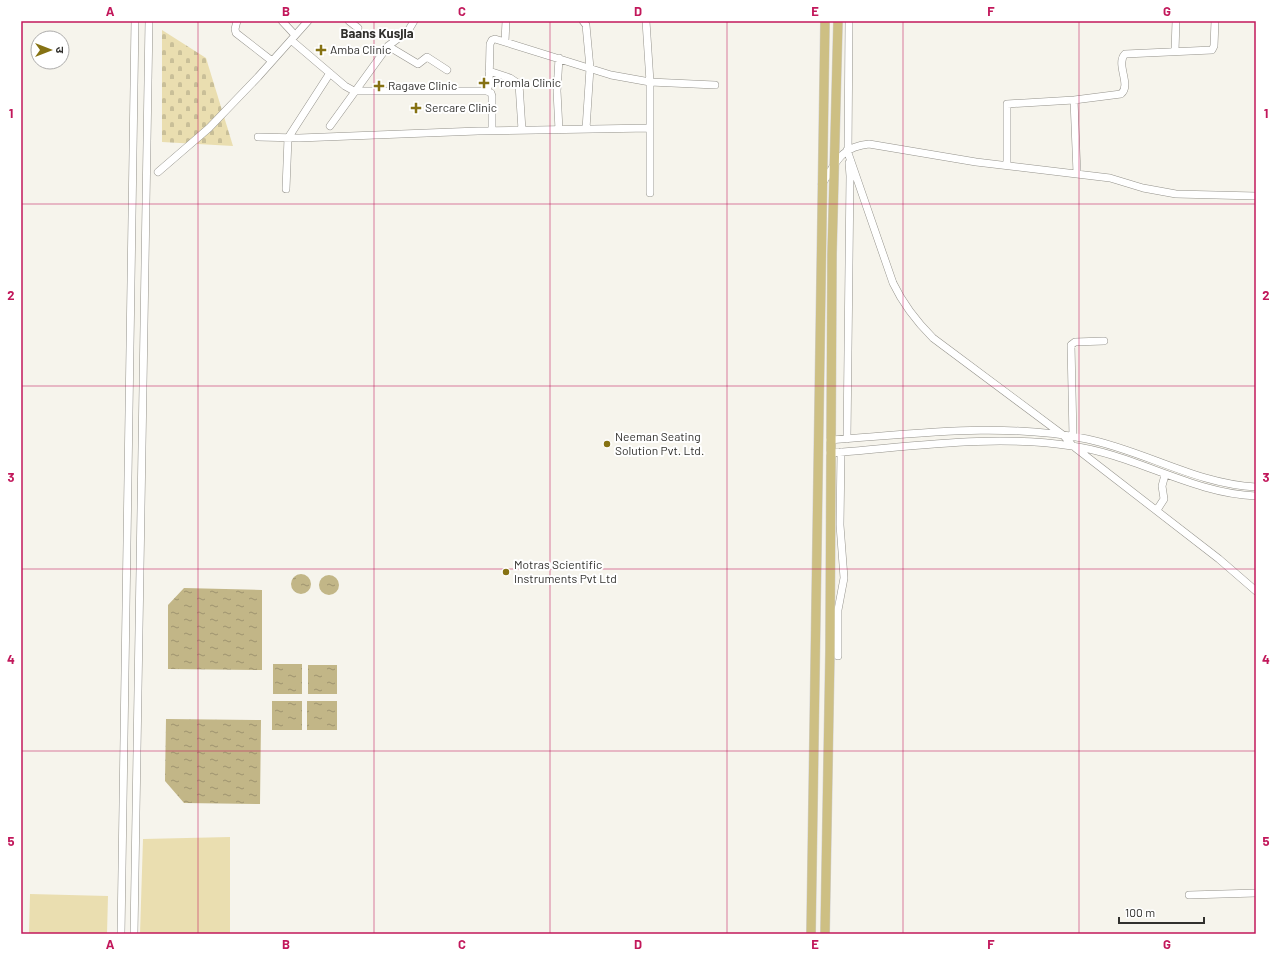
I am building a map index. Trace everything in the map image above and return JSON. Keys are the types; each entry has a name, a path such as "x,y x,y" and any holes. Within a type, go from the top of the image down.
{"main road":[{"path":"811,934 825,21"},
{"path":"825,934 830,651 832,207 838,21"},
{"path":"822,207 832,207"},
{"path":"816,651 830,651"}],"street":[{"path":"121,934 135,21"},
{"path":"134,934 149,21"},
{"path":"238,21 235,29 236,33 272,61"},
{"path":"282,21 293,37 330,73 345,86 354,91 491,92 492,131"},
{"path":"158,172 209,128 308,21"},
{"path":"349,21 358,28"},
{"path":"330,126 388,46 408,31 414,21"},
{"path":"505,41 506,21"},
{"path":"584,21 586,25 590,68 586,129"},
{"path":"646,21 650,82 650,193"},
{"path":"847,439 850,287 850,176 847,150 849,21"},
{"path":"1175,51 1176,21"},
{"path":"1007,165 1007,104 1074,100 1124,93 1121,60 1124,54 1212,50 1214,46 1215,21"},
{"path":"488,91 491,41 495,39 611,75 650,82 715,85"},
{"path":"388,46 418,64 424,58 428,58 447,70"},
{"path":"559,58 556,92 559,130"},
{"path":"489,71 510,78 519,84 521,95 522,130"},
{"path":"286,189 288,138 330,73"},
{"path":"1074,100 1077,173"},
{"path":"258,137 288,138 522,130 650,128"},
{"path":"822,184 834,167 839,156 847,150 862,145 880,145 976,162 1110,178 1143,188 1176,194 1256,196"},
{"path":"847,150 893,282 900,298 917,321 934,338 1063,435 1073,446 1228,566 1256,591"},
{"path":"1073,437 1071,345 1075,342 1104,341"},
{"path":"830,440 1000,429 1063,435 1120,448 1191,475 1243,486 1256,487"},
{"path":"830,453 997,441 1073,446 1116,457 1212,491 1256,496"},
{"path":"838,656 838,610 844,578 840,525 841,452"},
{"path":"1157,510 1164,499 1162,486 1165,475"},
{"path":"1189,895 1256,893"}],"green space":[{"path":"162,30 206,58 233,146 162,142"},
{"path":"230,837 230,934 140,934 143,839"},
{"path":"30,894 108,896 107,934 29,934"}],"water":[{"path":"301,574 308,577 311,584 308,591 301,594 294,591 291,584 294,577"},
{"path":"329,575 336,578 339,585 336,592 329,595 322,592 319,585 322,578"},
{"path":"184,588 262,590 262,670 168,669 168,605"},
{"path":"273,664 302,664 302,694 273,694"},
{"path":"308,665 337,665 337,694 308,694"},
{"path":"272,701 302,701 302,730 272,730"},
{"path":"307,701 337,701 337,730 307,730"},
{"path":"166,719 261,720 260,804 184,803 165,781"}],"place":[{"name":"Amba Clinic","path":"321,50"},
{"name":"Promla Clinic","path":"484,83"},
{"name":"Ragave Clinic","path":"379,86"},
{"name":"Sercare Clinic","path":"416,108"},
{"name":"Neeman Seating Solution Pvt. Ltd.","path":"607,444"},
{"name":"Motras Scientific Instruments Pvt Ltd","path":"506,572"}],"district":[{"name":"Baans Kusjla","path":"377,33"}]}
